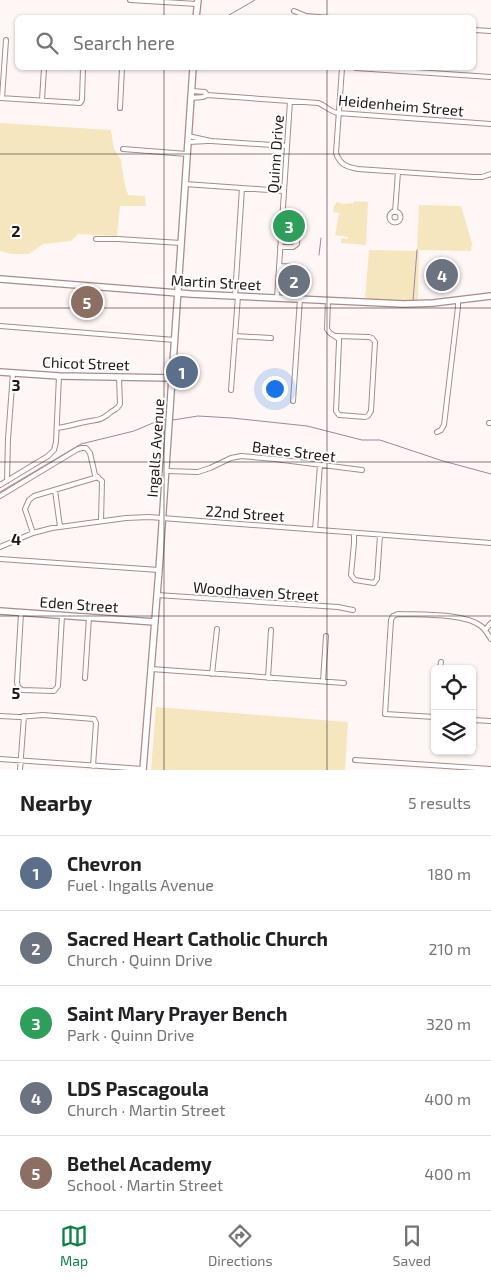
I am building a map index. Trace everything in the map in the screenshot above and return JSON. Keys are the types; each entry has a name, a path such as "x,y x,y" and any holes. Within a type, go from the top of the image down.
{"main road":[{"path":"196,15 198,2"},
{"name":"Ingalls Avenue","path":"143,770 158,595 193,70"},
{"name":"Martin Street","path":"0,279 178,293 300,299 310,296 328,300 404,304 433,303 491,296"},
{"name":"Chicot Street","path":"0,372 59,376 172,378"},
{"name":"Eden Street","path":"0,611 155,622"}],"street":[{"path":"130,0 198,2"},
{"path":"294,11 304,15"},
{"path":"476,30 491,31"},
{"path":"6,40 1,98 81,102 83,70"},
{"path":"42,100 44,70"},
{"path":"120,108 122,70"},
{"path":"342,70 336,153 345,166 349,168 474,177 491,174"},
{"path":"386,70 491,77"},
{"name":"Heidenheim Street","path":"192,91 204,92 208,95 322,104 338,113 491,124"},
{"path":"191,98 208,95"},
{"name":"Quinn Drive","path":"277,298 290,101"},
{"path":"188,139 287,146"},
{"path":"123,149 187,154"},
{"path":"395,212 398,172"},
{"path":"185,184 284,191"},
{"path":"231,390 242,188"},
{"path":"280,247 294,247 297,244 299,217 296,214 282,213"},
{"path":"96,239 181,243"},
{"path":"279,266 299,267 306,272"},
{"path":"293,401 300,299"},
{"path":"328,300 327,326 330,333 339,337 372,338 375,342 371,411 368,416 339,415 336,411 339,337"},
{"path":"437,432 444,425 458,300"},
{"path":"0,326 175,340"},
{"path":"235,336 271,338"},
{"path":"7,481 13,373"},
{"path":"0,485 51,453 55,447 59,376"},
{"path":"57,428 104,419 118,408 120,404 119,377"},
{"path":"0,496 78,449 84,448 89,450 94,472 102,480 101,521"},
{"name":"Bates Street","path":"166,471 198,472 231,458 241,456 362,470"},
{"path":"315,530 320,465"},
{"path":"33,534 25,509 29,500 34,496 98,478"},
{"path":"55,490 60,527"},
{"name":"22nd Street","path":"0,547 33,534 60,527 134,518 163,518 491,543"},
{"path":"354,533 352,577 355,580 374,583 380,535"},
{"path":"0,559 159,570"},
{"name":"Woodhaven Street","path":"158,595 353,610"},
{"path":"21,613 17,682 18,687 22,690 54,691 57,689 62,616"},
{"path":"431,718 385,714 391,620 393,616 398,614 461,618 474,622 485,630 491,639"},
{"path":"85,678 88,617"},
{"path":"485,630 491,623"},
{"path":"212,674 217,629"},
{"path":"268,678 271,630"},
{"path":"323,681 326,636"},
{"path":"151,669 344,683"},
{"path":"0,716 43,716 95,720 93,766"},
{"path":"20,770 24,716"},
{"path":"476,720 491,721"},
{"path":"0,759 143,770"},
{"path":"355,760 491,769"}],"shaded area":[{"path":"0,123 111,130 114,149 121,160 128,195 145,196 146,206 120,206 117,236 78,234 71,241 43,244 29,254 11,254 0,251"},
{"path":"354,201 368,202 366,245 341,243 341,238 348,239 348,237 335,235 339,213 333,212 334,206 337,202 343,204 354,203"},
{"path":"419,205 461,206 472,243 471,251 417,250"},
{"path":"369,250 419,251 418,301 365,299"},
{"path":"156,707 348,722 345,770 151,770"}],"waterway":[{"path":"229,15 255,0"},
{"path":"319,255 321,238"},
{"path":"413,301 417,250"},
{"path":"173,420 198,416 307,426 362,440 380,440 443,461 491,474"},
{"path":"0,492 81,444 134,431 160,420 165,420"}],"place":[{"name":"Saint Mary Prayer Bench","path":"289,226"},
{"name":"LDS Pascagoula","path":"442,275"},
{"name":"Sacred Heart Catholic Church","path":"294,281"},
{"name":"Bethel Academy","path":"87,302"},
{"name":"Chevron","path":"182,372"}]}
